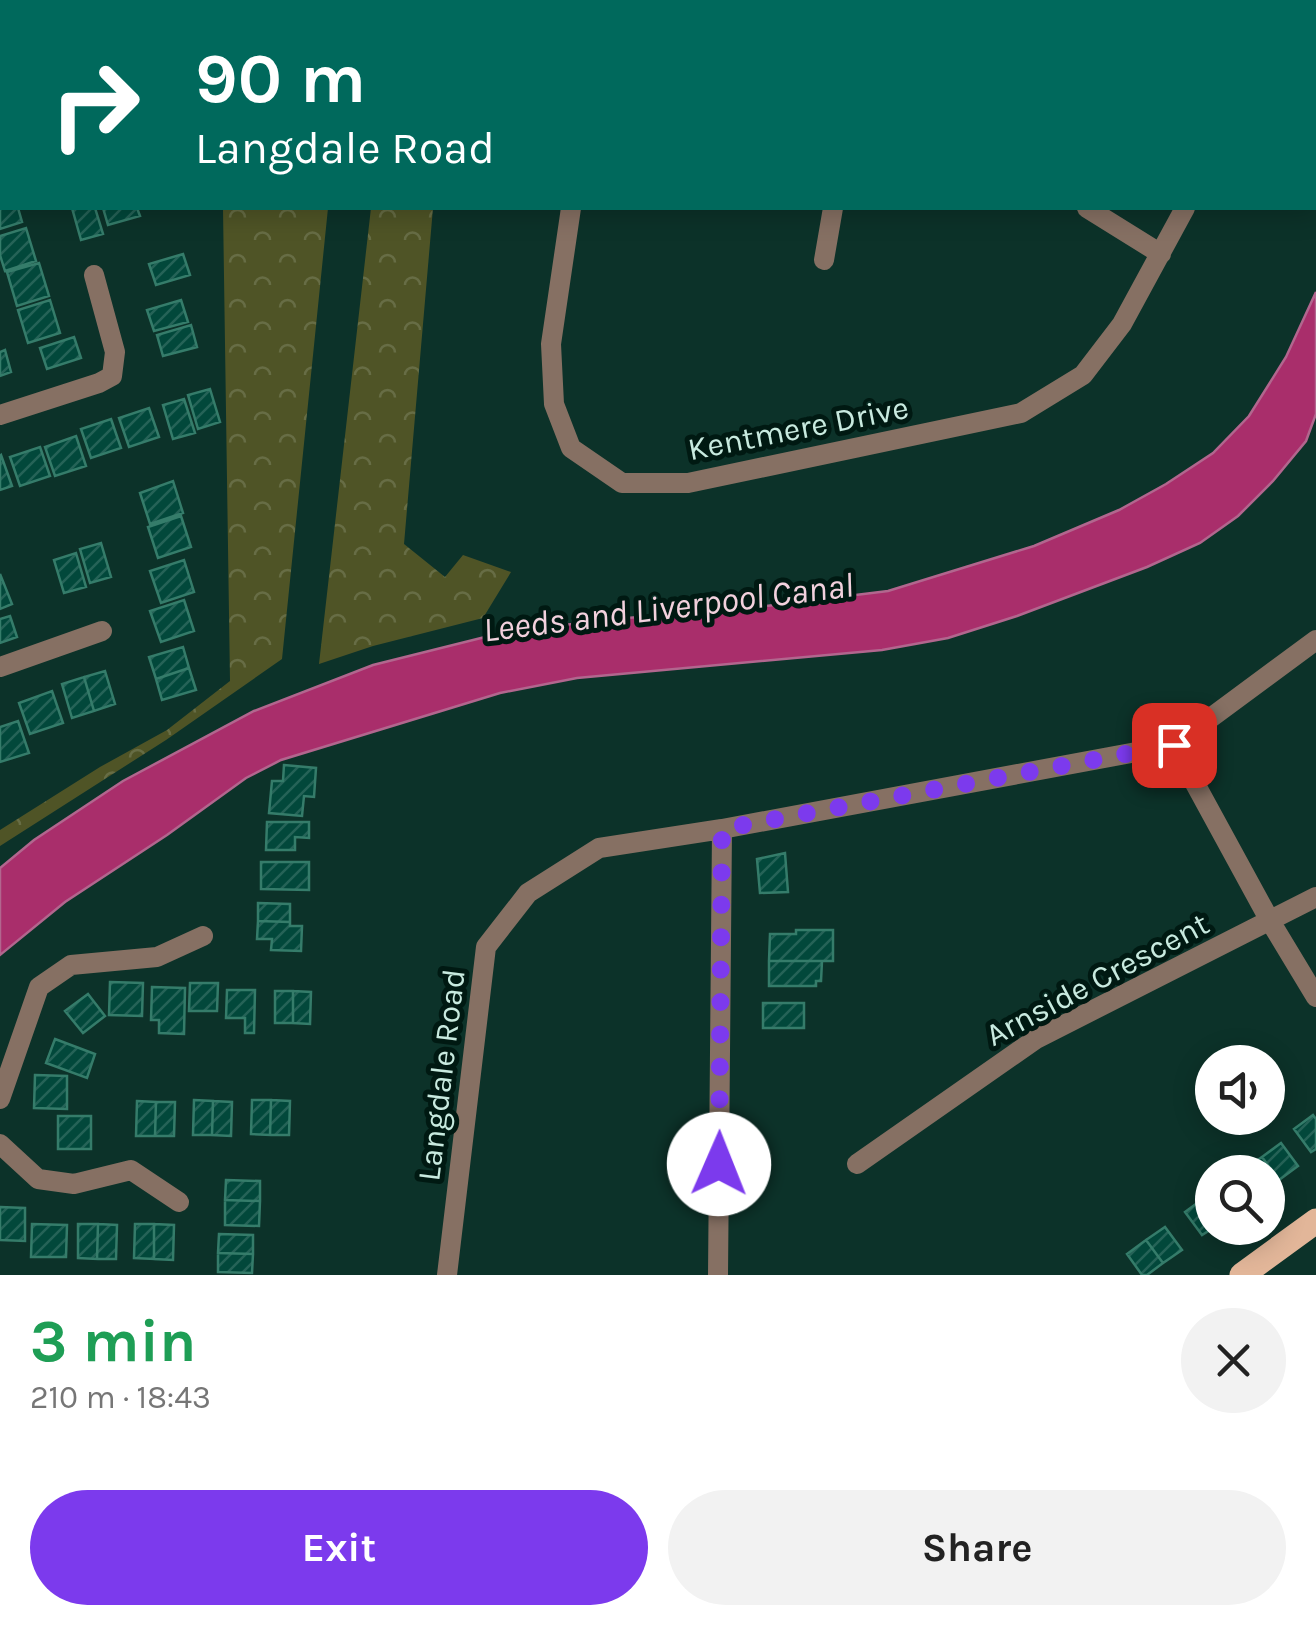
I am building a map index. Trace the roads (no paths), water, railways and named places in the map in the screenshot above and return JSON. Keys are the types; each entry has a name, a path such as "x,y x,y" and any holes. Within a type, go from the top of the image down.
{"main road":[{"path":"1242,1275 1316,1221"}],"street":[{"name":"Kentmere Drive","path":"571,210 551,344 554,404 571,448 622,483 688,483 1021,413 1083,376 1122,324 1185,210"},
{"path":"824,260 833,210"},
{"path":"1090,210 1162,254"},
{"path":"0,415 112,376 116,352 94,276"},
{"path":"0,667 102,631"},
{"path":"1316,640 1174,745 1270,921 1316,996"},
{"name":"Langdale Road","path":"447,1275 486,947 528,893 600,848 1174,745"},
{"path":"718,1275 722,829"},
{"name":"Arnside Crescent","path":"856,1164 1036,1039 1316,897"},
{"path":"0,1100 39,987 71,965 158,957 203,936"},
{"path":"0,1144 38,1179 74,1184 130,1170 179,1202"}],"water label":[{"name":"Leeds and Liverpool Canal","path":"668,607"}]}
